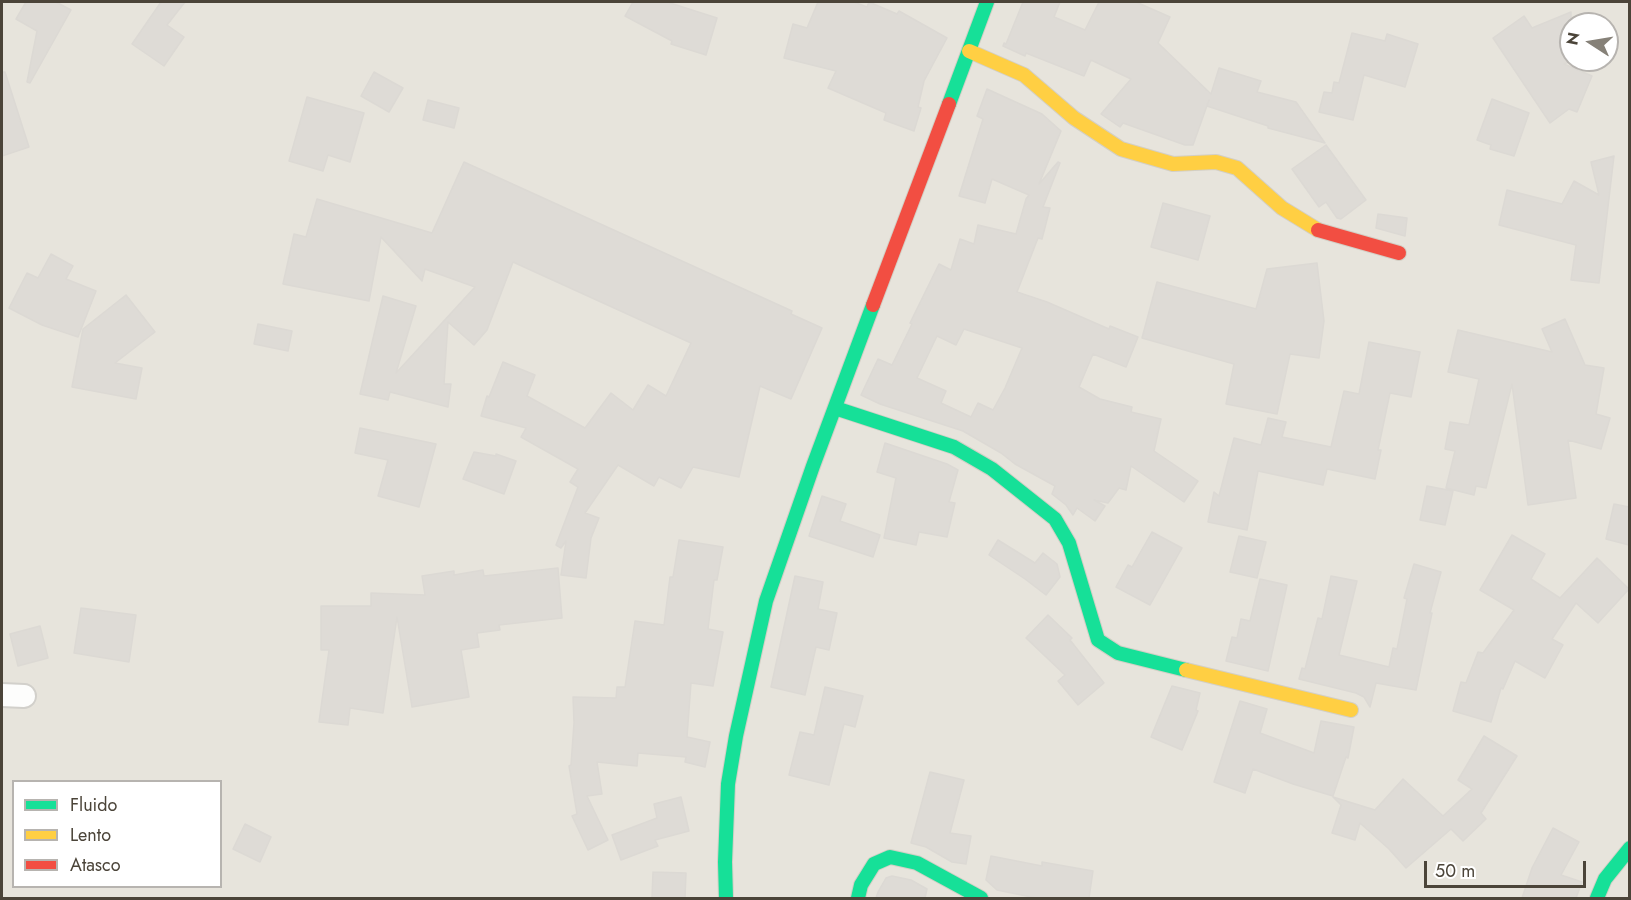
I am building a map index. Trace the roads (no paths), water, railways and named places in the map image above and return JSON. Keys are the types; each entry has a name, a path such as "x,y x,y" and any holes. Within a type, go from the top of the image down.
{"street":[{"path":"726,898 728,784 736,736 766,601 835,408 987,2"},
{"path":"969,51 1024,75 1074,118 1121,149 1173,164 1215,162 1237,168 1282,208 1321,232 1399,253"},
{"path":"835,408 954,447 992,469 1055,519 1069,543 1098,640 1118,653 1351,710"},
{"path":"1597,898 1605,879 1629,848"},
{"path":"858,898 861,885 874,864 890,857 917,864 981,898"}]}
